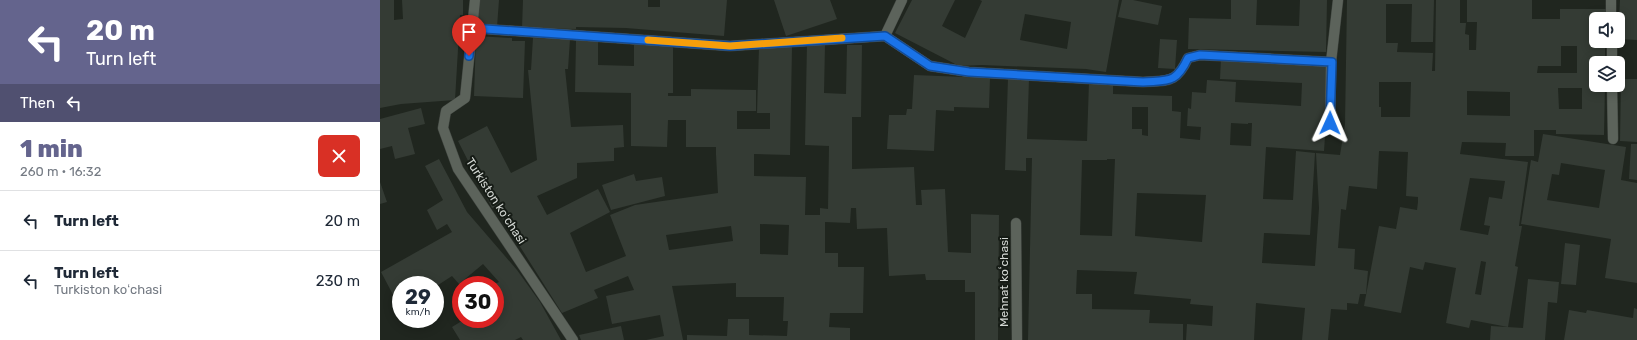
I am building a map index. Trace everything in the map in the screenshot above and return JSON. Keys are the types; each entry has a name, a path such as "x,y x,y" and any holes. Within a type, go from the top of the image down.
{"street":[{"name":"Turkiston koʻchasi","path":"475,0 465,98 446,111 444,128 458,169 572,340"},
{"path":"885,36 902,0"},
{"path":"1330,123 1332,62 1338,0"},
{"path":"1611,0 1611,12"},
{"path":"472,28 730,46 885,36 930,66 977,73 1143,82 1169,80 1181,72 1188,58 1200,55 1332,62"},
{"path":"1612,92 1613,139"},
{"name":"Mehnat koʻchasi","path":"1016,223 1017,340"}],"building":[{"path":"380,0 394,0 394,20 403,19 402,0 463,0 463,15 460,15 455,100 401,104 380,108"},
{"path":"477,0 499,0 497,27 476,25"},
{"path":"523,0 648,0 648,7 660,7 660,0 727,0 724,36 626,28 522,28"},
{"path":"774,0 830,0 837,19 786,36"},
{"path":"912,0 955,0 942,26 965,38 982,1 980,0 1119,0 1106,72 1086,69 982,65 959,66 895,33","holes":["1025,14 1071,22 1067,49 1020,40"]},
{"path":"1122,0 1133,0 1162,6 1158,25 1118,17"},
{"path":"1231,0 1257,0 1256,25 1299,26 1300,0 1327,0 1326,52 1188,49 1189,18 1231,19"},
{"path":"1347,0 1434,0 1433,42 1411,42 1412,4 1386,4 1386,43 1398,43 1397,52 1433,53 1432,71 1435,71 1436,0 1460,0 1460,23 1466,23 1465,34 1469,35 1469,50 1476,50 1477,22 1467,22 1467,0 1532,0 1532,19 1560,19 1560,9 1606,9 1606,12 1589,12 1589,48 1605,48 1605,56 1589,56 1589,92 1605,92 1604,135 1556,134 1556,130 1534,130 1534,156 1505,156 1506,143 1462,142 1460,154 1528,162 1519,226 1522,226 1515,266 1518,267 1508,327 1471,320 1469,328 1446,323 1456,268 1425,262 1423,270 1410,267 1401,313 1364,306 1379,226 1396,229 1400,207 1417,210 1418,202 1418,197 1406,196 1408,152 1379,151 1377,189 1349,186 1346,210 1341,209 1338,248 1355,249 1354,269 1368,271 1366,294 1360,294 1358,304 1347,303 1347,310 1331,309 1328,340 1302,340 1305,308 1256,303 1254,340 1186,340 1187,324 1212,326 1213,306 1190,304 1191,299 1134,294 1137,272 1077,270 1076,294 1092,294 1092,309 1150,310 1149,323 1183,324 1183,340 1028,340 1032,158 1026,158 1026,171 1005,170 1008,78 1029,79 1027,139 1087,141 1089,82 1113,83 1113,94 1172,96 1172,111 1181,112 1180,138 1200,140 1201,127 1187,126 1188,108 1191,109 1192,92 1206,93 1207,80 1236,82 1235,102 1301,106 1302,83 1220,79 1221,58 1330,64 1324,151 1266,147 1263,199 1293,200 1296,151 1315,153 1310,235 1264,233 1262,263 1315,266 1319,208 1316,153 1340,155 1345,124","holes":["1561,46 1577,46 1577,73 1537,73 1538,66 1561,66","1379,82 1411,82 1410,117 1381,117 1381,107 1379,107","1558,88 1582,88 1582,109 1559,109","1467,91 1510,92 1510,116 1467,115","1132,107 1148,107 1148,136 1142,135 1142,129 1132,129","1231,123 1252,123 1251,146 1230,145","1115,159 1112,236 1080,235 1082,160","1470,178 1505,181 1502,199 1489,197 1484,225 1490,226 1488,235 1460,230","1137,193 1206,195 1202,242 1135,236","1481,261 1486,262 1481,295 1475,294"]},
{"path":"1620,0 1637,0 1637,40 1625,39 1625,12 1619,12"},
{"path":"476,36 512,38 512,41 525,41 523,98 474,96"},
{"path":"533,38 570,39 568,69 565,69 571,127 623,125 624,147 614,148 614,161 577,163 577,178 537,196 547,215 598,189 610,212 570,233 586,272 626,256 610,215 635,205 718,193 716,147 686,147 686,120 668,120 667,147 631,146 631,93 575,92 576,40 598,40 598,65 634,66 634,45 673,45 673,93 668,93 668,96 691,96 691,89 756,90 756,111 737,111 737,129 770,129 770,113 757,113 759,47 792,47 790,155 754,154 754,176 806,177 805,215 820,215 820,208 828,209 829,146 805,145 807,43 825,44 824,93 846,94 847,45 862,45 861,117 852,117 852,169 914,167 916,205 922,205 921,190 945,189 948,252 971,253 971,214 999,215 998,340 975,340 975,292 965,292 965,280 926,280 925,274 889,276 887,228 857,229 856,208 851,208 850,223 825,222 825,253 838,253 838,267 864,267 863,313 830,313 829,327 850,328 850,340 687,340 687,335 727,336 728,319 749,319 749,335 787,336 788,321 783,321 784,297 736,297 736,283 672,286 683,340 646,340 664,336 660,315 612,324 606,296 634,290 628,276 594,290 598,298 562,313 495,207 492,208 458,141 487,126 511,173 537,160 528,70 531,70","holes":["760,224 789,225 788,255 760,254","731,226 733,241 669,250 666,235"]},
{"path":"1160,39 1177,40 1175,69 1158,68"},
{"path":"914,75 990,78 989,108 954,107 954,111 936,110 934,151 887,149 889,115 906,115 907,109 912,109"},
{"path":"1625,79 1637,79 1637,142 1620,141 1621,92 1625,92"},
{"path":"421,108 425,124 408,128 415,154 395,159 392,146 380,149 380,119"},
{"path":"1543,134 1626,147 1621,180 1637,183 1637,283 1605,278 1611,239 1521,224 1531,160 1538,162","holes":["1561,163 1605,170 1599,208 1547,200 1552,174 1559,175"]},
{"path":"1631,144 1637,144 1637,180 1629,179"},
{"path":"439,159 467,212 517,270 540,302 561,340 523,340 521,337 515,340 460,340 453,328 504,328 504,276 494,276 483,264 469,276 452,276 444,281 444,276 392,276 392,293 381,272 452,232 447,224 437,230 427,210 443,200 425,166"},
{"path":"634,174 636,181 662,177 665,196 611,210 602,185"},
{"path":"380,182 387,202 380,204"},
{"path":"1565,243 1580,245 1576,285 1561,284"},
{"path":"1528,279 1559,282 1557,303 1548,302 1545,340 1490,340 1491,326 1523,328"},
{"path":"1634,308 1637,309 1637,340 1564,340 1569,310 1586,313 1587,310 1633,318"},
{"path":"621,326 624,340 581,340 579,335"}],"slow traffic":[{"path":"648,40 730,46 842,38"}],"route":[{"path":"469,56 472,28 730,46 862,36 885,36 930,66 969,72 1143,82 1169,80 1181,72 1188,58 1200,55 1262,57 1332,62 1330,123"}]}
